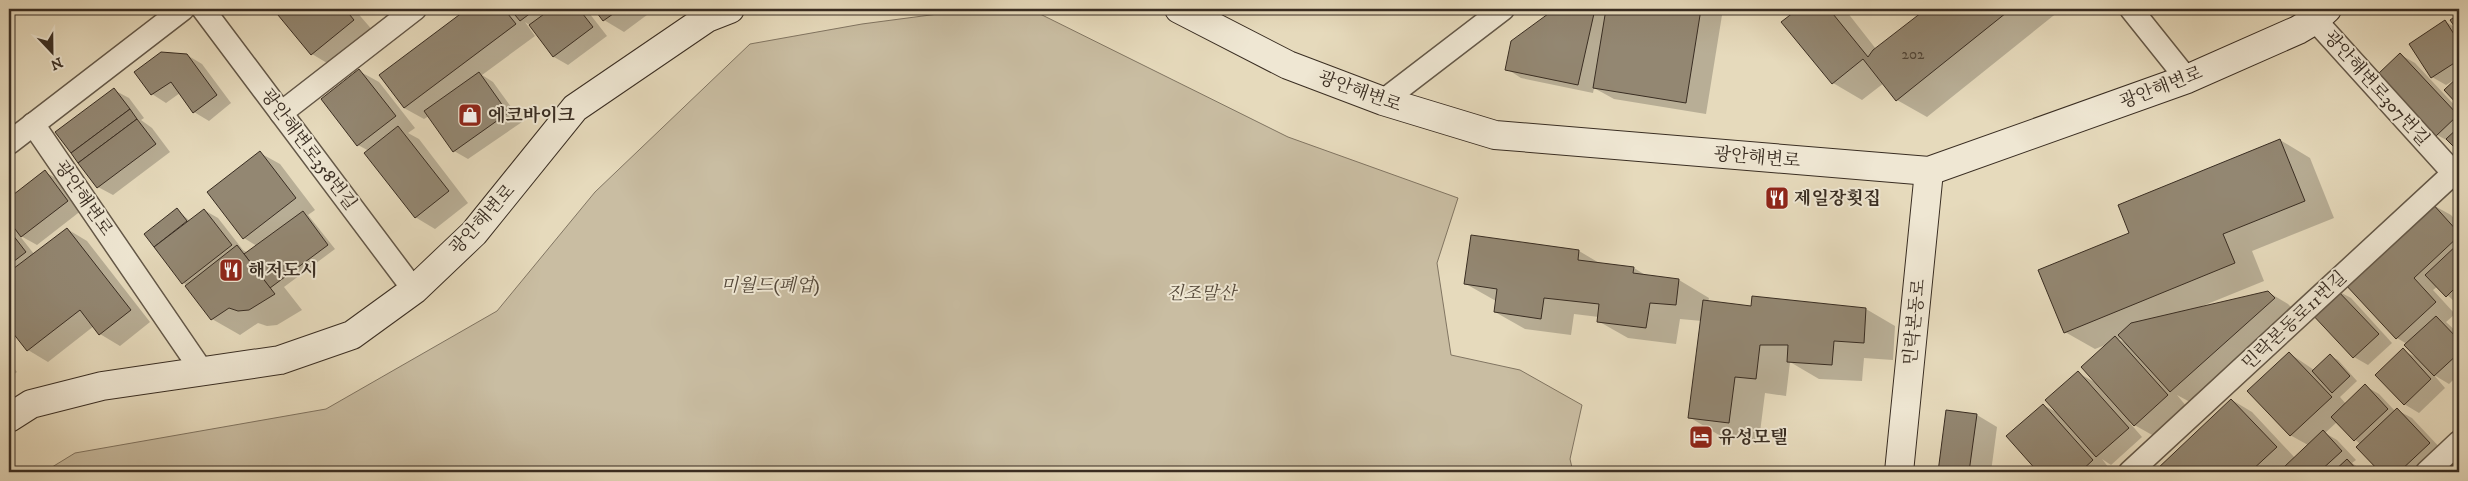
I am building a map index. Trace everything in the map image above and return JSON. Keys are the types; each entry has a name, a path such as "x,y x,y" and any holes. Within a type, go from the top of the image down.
{"main road":[{"name":"광안해변로","path":"9,418 31,404 102,386 280,360 352,336 414,290 474,233 575,108 707,18 730,9"},
{"name":"광안해변로","path":"1179,9 1288,65 1383,101 1496,135 1929,171 2188,79 2298,30 2321,14"},
{"name":"민락본동로","path":"1900,472 1929,171"}],"street":[{"path":"9,142 183,9"},
{"name":"광안해변로358번길","path":"203,9 414,290"},
{"path":"281,113 415,9"},
{"path":"1383,101 1503,9"},
{"path":"2131,9 2188,79"},
{"name":"광안해변로307번길","path":"2321,14 2457,173"},
{"name":"광안해변로","path":"33,124 202,370"},
{"name":"민락본동로11번길","path":"2138,469 2457,173"},
{"path":"2427,472 2459,442"}],"green space":[{"path":"976,9 1030,9 1288,137 1458,198 1437,263 1451,355 1520,370 1582,405 1570,459 1573,472 44,472 75,453 326,409 497,311 595,192 750,44 862,24"}],"building":[{"path":"273,9 345,9 354,20 311,55"},
{"path":"467,9 504,9 516,24 404,108 379,75"},
{"path":"510,9 536,9 520,21"},
{"path":"551,9 579,9 593,27 553,57 529,25"},
{"path":"594,9 620,9 603,21"},
{"path":"1570,9 1595,9 1578,85 1505,70 1511,41 1552,11 1569,14"},
{"path":"1606,9 1701,9 1686,103 1593,88"},
{"path":"1798,9 1829,9 1868,57 1873,50 1926,9 2011,9 1896,101 1863,59 1832,84 1781,22"},
{"path":"2459,14 2459,33 2450,20"},
{"path":"2445,20 2459,42 2459,60 2431,78 2409,44"},
{"path":"161,52 187,54 217,95 193,113 171,82 151,95 134,72"},
{"path":"2400,53 2458,115 2436,136 2378,74"},
{"path":"359,69 396,116 357,146 321,99"},
{"path":"479,72 508,113 453,152 424,111"},
{"path":"2459,76 2459,106 2444,90"},
{"path":"114,88 130,109 71,153 55,132"},
{"path":"130,109 137,119 78,163 71,153"},
{"path":"137,119 156,144 97,188 78,163"},
{"path":"398,126 449,191 415,218 364,153"},
{"path":"2459,127 2459,150 2458,151 2446,139"},
{"path":"2280,139 2305,201 2223,234 2235,263 2064,333 2038,270 2129,233 2118,205"},
{"path":"260,151 296,198 243,239 207,192"},
{"path":"45,170 68,201 21,237 9,221 9,198"},
{"path":"2431,202 2459,233 2459,236 2414,278 2436,302 2396,339 2344,283"},
{"path":"177,208 187,221 154,247 144,234"},
{"path":"204,209 232,245 182,284 154,247"},
{"name":"해저도시","path":"303,211 328,245 270,288 244,254"},
{"path":"67,228 131,310 99,335 80,310 27,351 9,328 9,272"},
{"path":"9,230 26,252 9,265"},
{"path":"1471,235 1579,250 1578,260 1634,267 1633,273 1679,279 1676,305 1650,303 1646,328 1597,322 1599,304 1544,298 1541,319 1494,312 1497,289 1464,284"},
{"path":"2459,243 2459,284 2446,297 2425,275"},
{"name":"해저도시","path":"237,245 275,294 249,310 238,311 229,308 211,320 185,286"},
{"path":"2336,289 2379,334 2353,358 2310,312"},
{"path":"2268,291 2275,298 2170,392 2118,335 2131,323"},
{"path":"1752,296 1866,308 1864,343 1834,341 1832,365 1787,362 1788,345 1760,345 1756,379 1735,377 1729,423 1688,418 1703,300 1751,306"},
{"path":"2436,316 2459,340 2459,353 2434,376 2404,345"},
{"path":"2115,336 2168,395 2134,426 2081,367"},
{"path":"2403,348 2431,379 2404,405 2375,375"},
{"path":"2289,352 2332,397 2290,436 2247,391"},
{"path":"2330,354 2350,376 2332,393 2312,371"},
{"path":"2078,371 2129,428 2096,457 2045,400"},
{"path":"2365,384 2388,409 2354,441 2331,417"},
{"path":"2231,399 2277,447 2250,472 2158,472 2156,470"},
{"path":"2043,404 2093,460 2080,472 2038,472 2006,436"},
{"path":"2397,408 2430,443 2399,472 2380,472 2356,447"},
{"path":"1946,410 1977,414 1969,472 1938,472"},
{"path":"2323,430 2342,451 2319,472 2287,472 2283,468"},
{"path":"2455,456 2459,460 2459,472 2438,472"},
{"path":"2347,459 2359,472 2333,472"}],"place":[{"name":"에코바이크","path":"470,115"},
{"name":"제일장횟집","path":"1777,198"},
{"name":"해저도시","path":"231,270"},
{"name":"유성모텔","path":"1701,437"}],"park label":[{"name":"미월드(폐업)","path":"770,285"},
{"name":"진조말산","path":"1201,293"}]}
